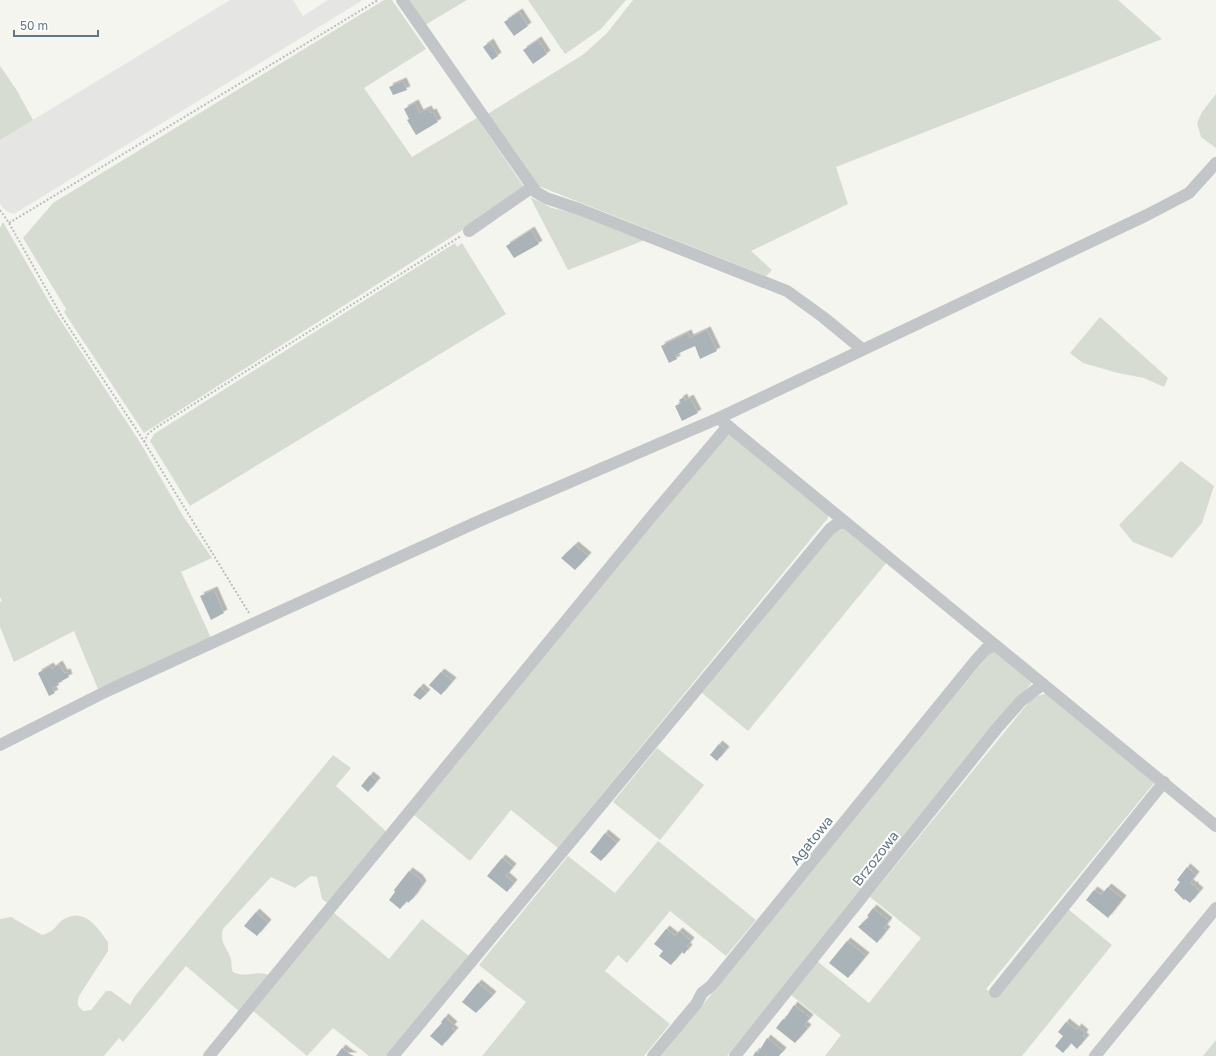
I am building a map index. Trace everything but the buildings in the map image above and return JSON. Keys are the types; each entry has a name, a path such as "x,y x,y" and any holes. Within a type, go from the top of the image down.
{"street":[{"path":"402,0 531,188 546,198 579,209 787,291 823,317 862,349"},
{"path":"0,745 60,714 477,522 719,418 1147,215 1189,193 1216,163"},
{"path":"469,231 531,188"},
{"path":"719,418 1216,826"},
{"path":"209,1056 651,517 728,426"},
{"path":"393,1056 830,530 837,524 845,522"},
{"name":"Agatowa","path":"653,1056 697,1003 702,993 711,986 768,917 976,660 986,649 995,645"},
{"name":"Brzozowa","path":"735,1056 998,726 1021,701 1043,684"},
{"path":"995,992 1164,782"},
{"path":"1095,1056 1216,908"}],"path":[{"path":"10,223 378,0"},
{"path":"0,210 10,223 62,317 144,442 255,623"},
{"path":"144,442 148,434 154,430 469,231"}],"shaded area":[{"path":"230,0 293,0 303,16 328,0 363,0 14,214 8,212 2,207 0,203 0,140"},
{"path":"384,0 392,0 426,49 364,88 412,157 477,118 524,187 478,220 144,433 64,312 66,309 23,238 53,203"},
{"path":"409,0 467,0 425,25"},
{"path":"528,0 626,0 601,29 565,54"},
{"path":"633,0 1118,0 1162,39 836,167 848,204 751,251 772,270 766,276 536,185 486,115 584,54 607,33"},
{"path":"0,66 16,89 33,120 0,140"},
{"path":"1216,94 1216,148 1201,137 1197,123 1202,112"},
{"path":"530,197 552,208 580,214 645,240 568,270"},
{"path":"3,222 52,307 141,444 183,516 212,558 181,572 211,638 98,689 74,631 14,662 0,627 0,602 2,601 0,597 0,228"},
{"path":"455,243 457,247 462,243 506,314 190,506 150,441 154,434"},
{"path":"1100,317 1168,378 1164,387 1144,378 1118,373 1083,363 1070,353"},
{"path":"727,432 828,514 828,518 558,848 511,810 470,861 413,814"},
{"path":"1181,461 1214,486 1202,523 1172,558 1133,542 1119,525"},
{"path":"843,526 887,562 748,731 702,693 839,527"},
{"path":"993,649 1033,681 727,1056 661,1056"},
{"path":"1048,693 1155,782 986,989 996,997 1068,909 1112,945 1022,1056 825,1056 841,1035 790,994 817,961 869,1003 921,938 870,897 1033,697"},
{"path":"657,748 704,785 660,840 613,802"},
{"path":"333,755 351,768 336,786 388,833 329,904 322,899 317,877 311,876 295,888 271,877 223,929 222,938 231,959 233,972 242,975 261,973 270,976 240,1012 186,966 123,1042 119,1038 104,1056 0,1056 0,919 11,917 42,935 54,929 62,920 73,916 79,916 91,921 108,942 108,951 79,996 79,1006 84,1011 91,1010 106,991 111,991 130,1005 135,996"},
{"path":"658,841 756,920 726,956 670,911 627,963 618,955 605,971 670,1024 644,1056 482,1056 526,1002 479,965 568,856 615,893"},
{"path":"333,912 389,959 422,919 469,956 387,1056 369,1056 333,1028 307,1056 252,1010"},
{"path":"1216,1040 1216,1056 1203,1056"}]}
